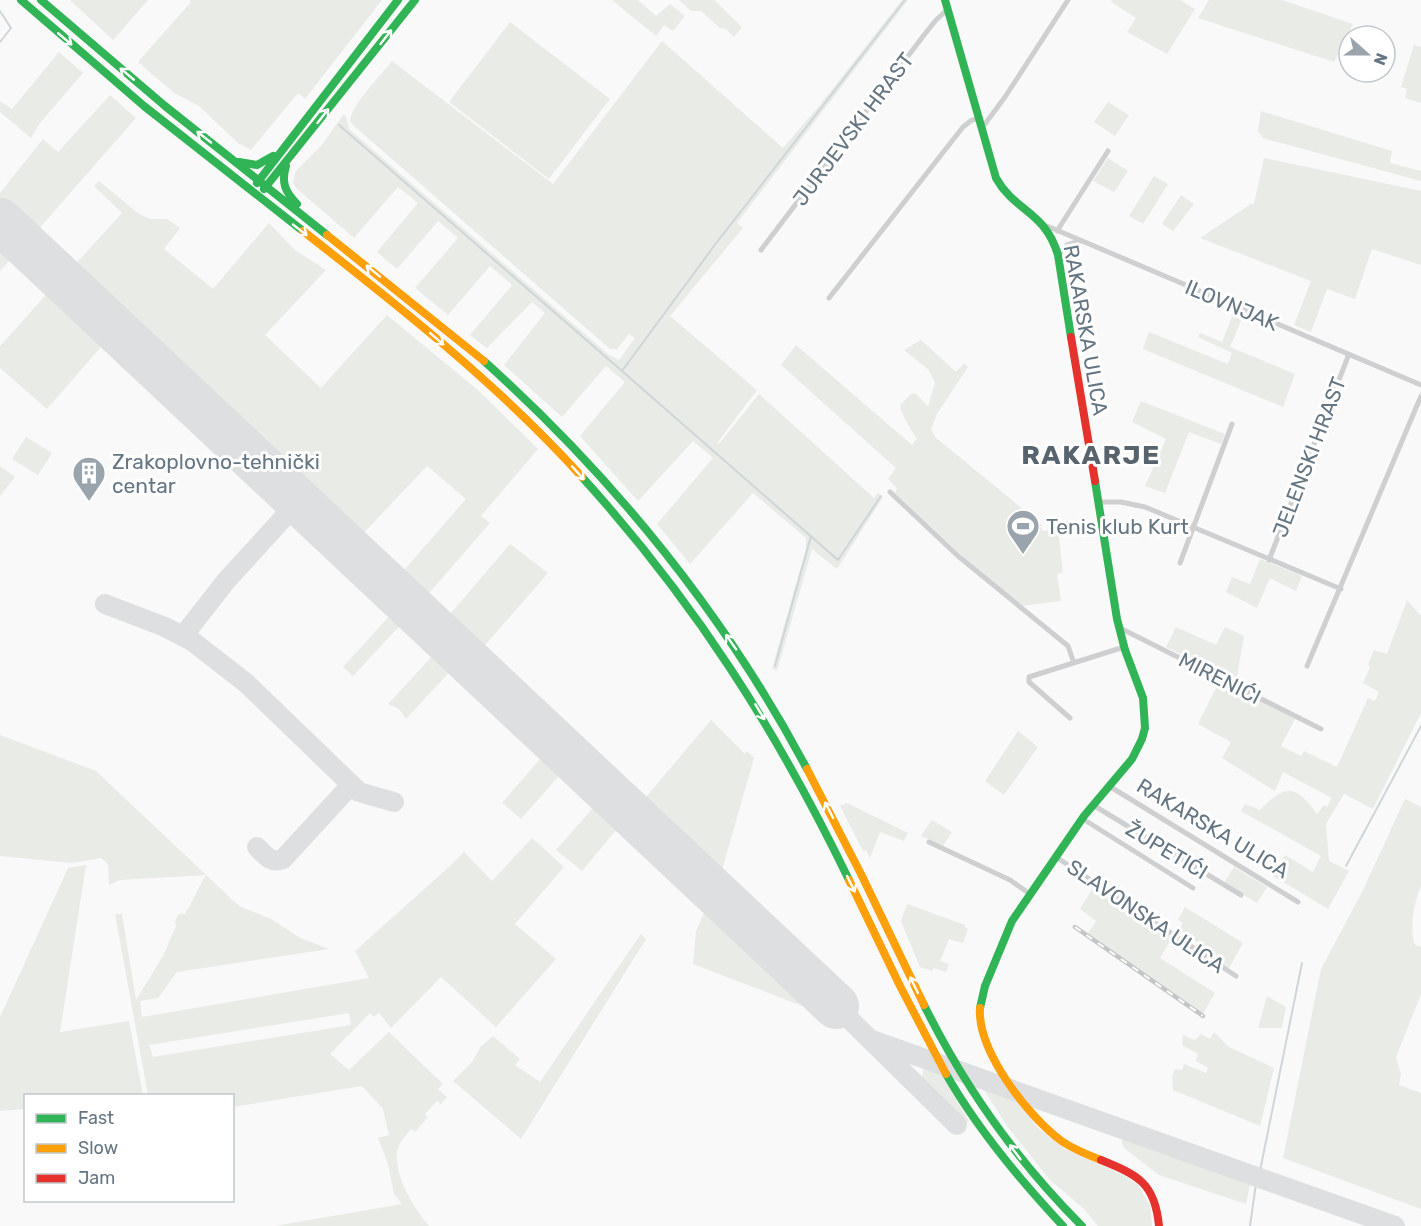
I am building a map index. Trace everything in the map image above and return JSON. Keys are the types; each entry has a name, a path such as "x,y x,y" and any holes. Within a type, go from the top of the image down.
{"main road":[{"path":"21,0 160,119 427,331 522,415 575,469 630,532 670,581 746,690 790,763 918,1025 950,1082 990,1143 1030,1194 1061,1226"},
{"path":"41,0 148,92 483,360 580,455 657,542 741,656 802,758 958,1070 1031,1173 1082,1226"},
{"path":"254,194 259,180 398,0"},
{"path":"254,194 267,187 415,0"},
{"name":"RAKARSKA ULICA","path":"945,0 978,119 1000,187 1044,225 1052,237 1058,255 1120,628 1124,647 1141,694 1146,720 1134,757 1093,805 1009,926 982,995 979,1012 983,1033 1014,1089 1030,1111 1048,1131 1081,1151 1130,1172 1148,1187 1158,1210 1159,1226"},
{"path":"232,159 249,165 259,165 272,158 294,135"},
{"path":"290,159 282,177 282,184 300,207 304,216"}],"street":[{"path":"981,129 1005,97 1068,0"},
{"name":"JURJEVSKI HRAST","path":"761,250 924,35 948,9"},
{"path":"829,298 963,127 972,120 978,119"},
{"path":"1057,231 1108,151"},
{"name":"ILOVNJAK","path":"1044,225 1348,354 1420,382"},
{"path":"1058,255 1067,245 1080,242"},
{"name":"JELENSKI HRAST","path":"1269,560 1348,354"},
{"path":"1307,666 1421,396"},
{"path":"1179,563 1232,424"},
{"path":"890,492 958,556 1068,646 1074,663"},
{"path":"1098,502 1138,505 1341,589"},
{"name":"MIRENIĆI","path":"1120,628 1320,729"},
{"path":"1070,718 1028,680 1032,676 1124,647"},
{"name":"RAKARSKA ULICA","path":"1109,786 1298,902"},
{"name":"ŽUPETIĆI","path":"1093,805 1241,895"},
{"path":"1083,819 1193,888"},
{"path":"929,842 1010,880 1030,894"},
{"name":"SLAVONSKA ULICA","path":"1056,857 1236,976"}],"shaded area":[{"path":"70,0 148,0 113,40"},
{"path":"189,0 382,0 305,99 298,93 251,150 238,143 199,106 174,93 138,62 191,2"},
{"path":"612,0 638,0 656,16 670,4 685,16 673,31 664,25 656,36"},
{"path":"679,0 714,0 742,27 734,37 701,11 691,11"},
{"path":"902,0 908,0 737,223 743,228 670,316 757,390 717,443 719,444 759,394 874,498 878,493 883,497 837,569 812,549 777,671 772,668 806,549 806,538 753,493 690,564 657,524 713,458 693,441 638,501 580,436 625,382 606,366 562,417 504,365 545,313 532,302 487,348 470,335 512,285 490,266 448,315 415,288 458,238 438,221 397,269 377,252 418,203 398,187 354,238 296,188 293,183 295,172 321,146 343,115 346,116 349,129 608,354 619,360 635,338 629,334 617,349 610,349 353,125 350,121 352,114 368,90 392,61 553,184 662,41 783,148"},
{"path":"1112,0 1180,0 1195,9 1167,54 1127,32 1136,18 1111,2"},
{"path":"1209,0 1282,0 1353,24 1337,24 1337,56 1334,62 1198,18"},
{"path":"510,22 610,99 549,179 449,102"},
{"path":"1414,45 1421,47 1421,103 1405,98 1407,89 1401,87"},
{"path":"59,52 83,73 40,123 31,138 0,112 0,101 12,109"},
{"path":"110,95 136,118 36,232 0,200 0,193 43,139 58,152"},
{"path":"1108,102 1129,115 1115,136 1094,122"},
{"path":"1261,111 1392,151 1390,163 1421,171 1421,181 1263,138 1258,131"},
{"path":"1108,158 1128,171 1114,192 1093,181"},
{"path":"1264,158 1421,191 1421,265 1372,249 1355,299 1327,289 1311,332 1294,325 1311,281 1200,238 1254,204"},
{"path":"1154,176 1168,184 1143,224 1129,216"},
{"path":"99,181 139,214 150,219 167,219 180,228 164,249 213,289 269,223 295,250 326,270 265,335 321,388 387,315 479,391 538,449 481,516 490,523 424,599 399,576 466,499 427,466 359,538 72,268 122,213 94,186"},
{"path":"1181,195 1194,204 1173,231 1162,224"},
{"path":"0,236 16,253 0,271"},
{"path":"52,288 107,340 47,409 0,368 0,346"},
{"path":"1234,312 1243,316 1230,347 1295,374 1283,407 1143,349 1149,332 1228,364 1232,353 1198,337 1200,333 1222,342"},
{"path":"921,340 956,372 964,363 968,367 937,414 931,429 935,437 1041,524 1042,531 1058,529 1063,572 1057,574 1061,601 1021,606 959,553 895,493 897,488 888,479 896,468 781,365 796,345 912,445 917,438 900,405 915,393 928,406 935,383 929,370 904,350"},
{"path":"1141,401 1225,434 1221,444 1189,432 1165,493 1145,486 1166,439 1132,422"},
{"path":"26,437 52,453 38,475 12,459"},
{"path":"0,466 15,477 0,496"},
{"path":"510,544 548,573 480,651 445,620"},
{"path":"1260,559 1302,576 1296,591 1270,578 1257,608 1226,592 1232,577 1250,584"},
{"path":"1407,600 1421,616 1421,713 1373,809 1344,794 1326,824 1329,861 1349,871 1328,909 1273,876 1285,855 1313,872 1321,856 1241,811 1245,804 1260,810 1276,795 1290,791 1303,797 1317,814 1324,805 1327,807 1332,798 1283,772 1275,791 1222,758 1231,742 1198,724 1220,680 1295,719 1281,746 1301,756 1304,751 1337,767 1368,698 1375,701 1379,692 1363,683 1374,650 1387,654"},
{"path":"394,611 404,621 353,676 343,667"},
{"path":"1176,627 1216,645 1225,627 1244,636 1236,682 1166,647"},
{"path":"437,651 454,667 406,719 399,709 388,704"},
{"path":"711,720 745,754 747,751 754,758 720,877 641,803"},
{"path":"1018,731 1038,747 1004,795 985,781"},
{"path":"0,735 96,771 239,906 271,919 300,938 329,949 177,972 158,998 140,1001 142,1017 369,978 355,951 464,852 492,881 532,838 564,867 515,924 556,959 496,1027 441,977 391,1028 379,1013 374,1017 370,1013 330,1054 349,1070 389,1032 443,1084 438,1089 447,1097 441,1104 437,1101 425,1114 428,1117 415,1132 411,1129 397,1150 397,1163 402,1182 417,1211 429,1226 275,1226 402,1204 394,1194 388,1164 378,1138 389,1135 383,1109 362,1086 234,1107 234,1094 148,1094 115,914 122,914 136,1000 163,956 176,926 175,921 179,914 185,914 206,875 120,880 109,885 108,864 101,858 72,863 0,856","holes":["349,1013 351,1025 153,1057 149,1045"]},
{"path":"546,752 565,769 521,819 502,803"},
{"path":"1405,799 1421,807 1421,886 1414,907 1412,923 1415,945 1421,947 1421,994 1396,1057 1401,1074 1399,1085 1421,1093 1421,1209 1283,1158 1321,969 1362,892"},
{"path":"599,801 621,824 582,871 556,850"},
{"path":"847,803 908,833 904,841 880,832 870,858 866,850 863,851 840,806"},
{"path":"932,820 952,832 943,846 921,836"},
{"path":"86,865 60,1032 129,1021 143,1094 24,1094 24,1109 0,1111 0,1017 68,868"},
{"path":"1234,867 1267,887 1257,903 1224,883"},
{"path":"1094,886 1173,936 1160,958 1215,993 1203,1014 1087,935 1096,921 1080,909"},
{"path":"907,904 965,925 968,929 963,943 949,939 940,961 949,964 946,972 920,967 901,921"},
{"path":"707,906 818,1012 693,964 696,931"},
{"path":"1185,907 1243,943 1229,968 1217,961 1219,957 1179,930 1183,923 1178,920"},
{"path":"641,934 646,939 521,1139 453,1081 472,1062 481,1046 493,1036 520,1059 515,1065 540,1082"},
{"path":"1267,996 1286,1007 1282,1028 1258,1028"},
{"path":"1214,1032 1229,1047 1274,1068 1260,1126 1173,1090 1172,1076 1175,1069 1182,1070 1184,1064 1206,1073 1208,1068 1196,1061 1198,1054 1182,1045 1183,1035 1195,1040 1201,1034 1210,1039"},
{"path":"932,1066 937,1067 969,1121 964,1125 922,1080 923,1070"},
{"path":"979,1082 1013,1094 1038,1128 1064,1148 1125,1176 1138,1185 1150,1206 1152,1226 1098,1226 1084,1209 1049,1179 1007,1126"},
{"path":"1122,1135 1251,1180 1246,1204 1159,1175 1124,1148"}],"waterway":[{"path":"881,496 838,560 622,371 714,246 905,0"},
{"path":"0,11 11,28 0,42"},
{"path":"339,125 622,371"},
{"path":"775,666 811,536"},
{"path":"1346,866 1421,726"},
{"path":"1260,1171 1302,963"},
{"path":"1250,1226 1256,1184"}],"taxiway":[{"path":"183,636 226,581 298,502"},
{"path":"105,604 165,627 192,641 246,683 359,792 394,802"},
{"path":"257,847 272,860 283,859 351,785"},
{"path":"836,1006 957,1125"},
{"path":"869,1039 1395,1226"}],"runway":[{"path":"0,221 836,1006"}],"railway":[{"path":"1075,927 1203,1016"}],"traffic: fast":[{"path":"21,0 144,106 303,231"},
{"path":"41,0 165,106 327,235"},
{"path":"257,183 398,0"},
{"path":"264,189 415,0"},
{"path":"945,0 996,178 1012,198 1046,229 1058,255 1071,337"},
{"path":"239,162 257,165 273,156"},
{"path":"286,166 285,186 297,204"},
{"path":"484,361 578,452 664,551 740,657 775,712 807,769"},
{"path":"582,477 661,571 730,669 792,771 849,880"},
{"path":"980,1008 985,986 1012,921 1084,816 1132,759 1145,728 1143,698 1125,650 1117,619 1095,481"},
{"path":"924,1005 957,1065 994,1122 1036,1176 1082,1226"},
{"path":"946,1074 958,1095 1000,1153 1063,1226"}],"traffic: slow":[{"path":"303,231 448,348 517,410 582,477"},
{"path":"327,235 484,361"},
{"path":"807,769 924,1005"},
{"path":"849,880 946,1074"},
{"path":"980,1008 981,1025 987,1044 996,1063 1021,1100 1035,1117 1063,1142 1101,1160"}],"traffic: jam":[{"path":"1071,337 1095,481"},
{"path":"1101,1160 1135,1176 1142,1182 1149,1190 1153,1200 1159,1226"}],"place":[{"name":"Zrakoplovno-tehnički centar","path":"89,502"},
{"name":"Tenis klub Kurt","path":"1023,555"}],"district":[{"name":"RAKARJE","path":"1091,455"}]}
